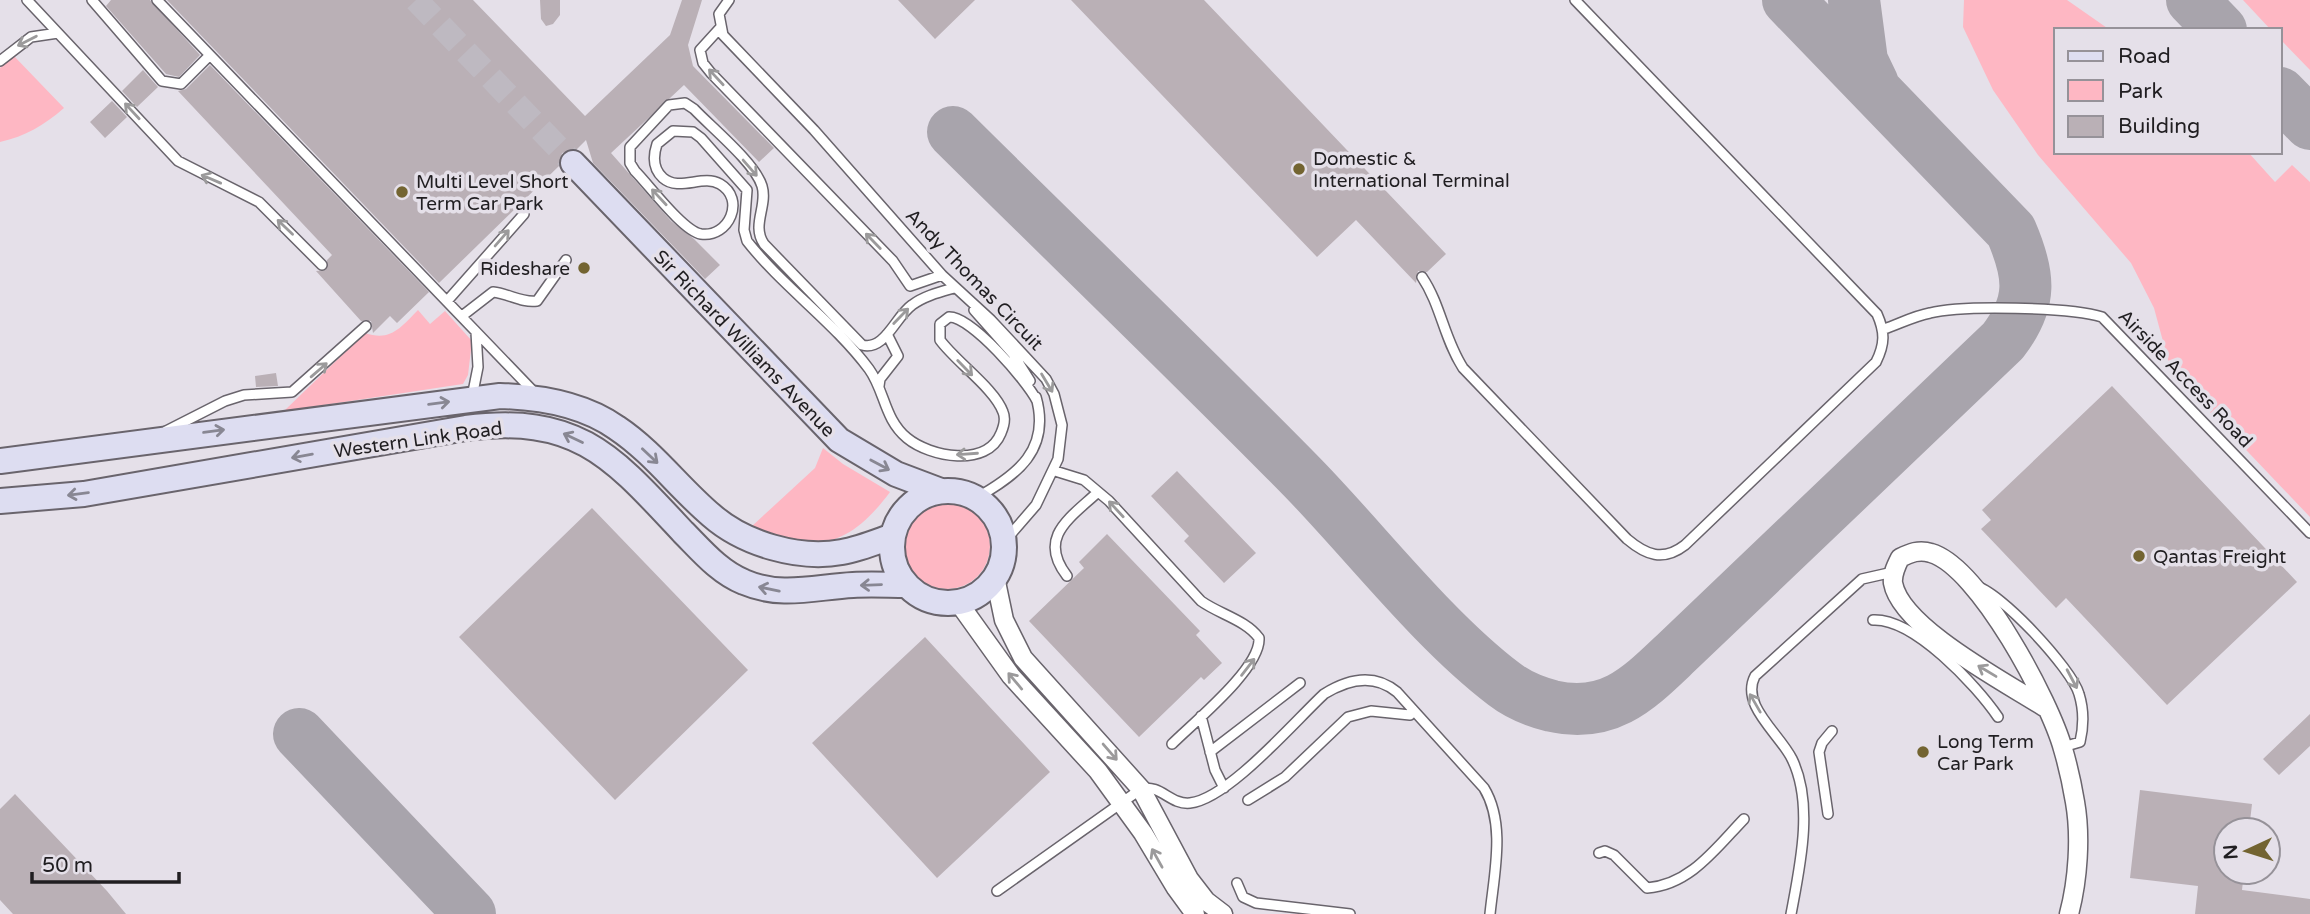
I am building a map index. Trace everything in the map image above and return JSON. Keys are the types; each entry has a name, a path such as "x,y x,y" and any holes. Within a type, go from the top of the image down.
{"street":[{"name":"Sir Richard Williams Avenue","path":"573,163 826,428 858,453 896,474 941,491"},
{"name":"Western Link Road","path":"0,461 472,399 500,396 540,398 563,402 615,426 711,515 754,540 797,552 826,554 854,550 893,536"},
{"name":"Western Link Road","path":"0,501 84,494 466,428 495,424 534,427 563,433 622,466 700,550 742,582 785,592 854,585 906,585"},
{"path":"941,491 959,492 976,498 990,510 999,525 1004,542 1002,560 995,577 985,589 958,602 928,599 906,585 896,567 893,536 899,520 910,506 924,496 941,491"},
{"path":"2045,707 1981,668 1911,615 1898,598 1893,572 1900,558 1914,552 1930,552 1945,560 1993,612 2025,662 2063,747 2077,827 2073,913"},
{"path":"995,577 1004,620 1023,658 1141,789 1189,879 1206,901 1223,914"},
{"path":"958,602 1011,676 1098,771 1195,914"}],"lane":[{"path":"27,0 178,161 259,202 322,265"},
{"path":"92,0 162,81 181,84 209,56"},
{"path":"157,0 540,398"},
{"path":"729,0 719,14 720,28 700,50 703,63 892,261 910,286 942,275"},
{"path":"1422,277 1433,293 1445,336 1463,368 1627,538 1650,555 1667,555 1685,545 1876,362 1884,342 1884,330 1877,314 1575,0"},
{"name":"Andy Thomas Circuit","path":"720,28 723,35 814,130 954,288 1032,361 1054,394 1062,425 1055,471 1036,505 1004,542"},
{"path":"0,61 31,37 58,33"},
{"path":"954,288 912,305 873,346 857,343 769,250 759,234 764,197 759,178 694,109 685,103 669,105 634,140 629,155 635,171 686,225 704,234 726,226 733,208 730,194 718,183 710,181 668,181 657,171 654,153 663,136 673,131 683,130 701,138 747,190 744,230 747,241 863,361 894,425 925,449 967,455 987,450 996,443 1005,419 1002,409 944,346 938,335 944,319 954,316 966,324 1022,378 1037,401"},
{"path":"448,300 524,214"},
{"path":"463,316 494,292 511,294 525,303 537,301 566,260"},
{"path":"966,300 1023,368 1037,401 1038,434 1026,463 1017,474 976,498"},
{"name":"Airside Access Road","path":"1884,330 1929,313 1953,310 2057,310 2102,317 2310,533"},
{"path":"146,441 225,401 244,395 292,392 366,326"},
{"path":"472,399 478,367 476,332"},
{"path":"878,388 880,379 898,356 887,334"},
{"path":"1055,471 1084,480 1201,601 1219,614 1252,628 1259,638 1256,656 1246,671 1172,744"},
{"path":"1067,576 1055,561 1053,548 1057,535 1098,492"},
{"path":"1791,914 1803,819 1802,796 1792,760 1749,693 1755,676 1862,579 1893,572"},
{"path":"1970,584 1983,587 1998,597 2064,665 2079,692 2084,723 2080,742 2063,747"},
{"path":"1873,620 1885,620 1903,627 1936,652 1987,701 1998,717"},
{"path":"997,891 1141,789 1157,789 1176,802 1188,803 1200,801 1224,788 1324,694 1351,682 1364,680 1386,683 1484,788 1493,803 1497,830 1490,914"},
{"path":"1210,752 1300,683"},
{"path":"1248,800 1285,777 1348,717 1371,711 1410,715"},
{"path":"1201,716 1210,752 1224,788"},
{"path":"1828,814 1819,752 1822,743 1832,731"},
{"path":"1598,853 1605,851 1614,855 1647,888 1660,887 1691,872 1744,819"},
{"path":"1237,883 1243,897 1256,904 1350,914"}],"green space":[{"path":"1964,0 2067,0 2107,28 2054,28 2054,154 2250,154 2275,182 2292,165 2310,182 2310,517 2171,371 2154,308 2131,263 2038,155 1993,90 1963,27"},
{"path":"2243,0 2310,0 2310,70 2282,41 2282,28 2269,28"},
{"path":"13,55 64,108 34,130 0,142 0,68"},
{"path":"418,310 430,324 445,311 472,341 468,375 463,384 284,411 365,333 382,336 389,334 401,327"},
{"path":"823,448 843,464 890,492 875,510 860,525 829,541 794,541 751,527 815,468"},
{"path":"947,503 964,506 978,515 987,529 990,546 987,563 978,577 964,586 947,589 930,586 916,577 907,563 904,546 907,529 916,515 930,506"}],"building":[{"path":"111,0 150,0 200,55 179,77 166,74 106,6"},
{"name":"Multi Level Short Term Car Park","path":"167,0 473,0 585,116 670,35 682,0 702,0 688,45 693,66 774,148 759,162 684,85 611,153 671,221 720,265 705,279 593,163 586,140 577,149 562,153 559,166 439,283"},
{"path":"540,0 560,0 560,15 553,24 546,26 541,19"},
{"path":"898,0 975,0 935,39"},
{"name":"Domestic & International Terminal","path":"1071,0 1204,0 1446,254 1427,272 1418,271 1416,283 1356,220 1317,257"},
{"path":"210,65 429,292 397,323 390,316 373,333 371,321 361,321 316,271 326,270 327,260 332,255 178,91 186,89"},
{"path":"143,70 158,87 137,107 122,91"},
{"path":"112,101 127,117 105,138 90,122"},
{"path":"276,373 278,386 256,387 255,376"},
{"name":"Qantas Freight","path":"2112,386 2297,582 2167,705 2066,598 2056,608 1981,529 1991,520 1982,510"},
{"path":"1177,471 1256,553 1224,583 1184,541 1189,536 1151,496"},
{"path":"592,508 748,670 615,800 459,637"},
{"path":"1107,534 1200,631 1196,635 1222,663 1204,680 1201,677 1139,737 1029,621 1084,568 1079,562"},
{"path":"925,637 1050,772 937,878 812,743"},
{"path":"2310,714 2310,746 2279,775 2263,759"},
{"path":"2140,790 2252,804 2251,816 2212,816 2212,886 2242,886 2242,890 2310,899 2310,914 2195,914 2198,886 2130,878"},
{"path":"15,794 126,914 13,914 0,900 0,809"}],"taxiway":[{"path":"953,132 1304,479 1426,613 1478,662 1509,688 1533,700 1572,709 1591,708 1622,697 1663,665 2003,341 2020,314 2024,301 2025,275 2011,231 1788,0"},
{"path":"1854,0 1862,61 1873,84"},
{"path":"2192,0 2219,28"},
{"path":"2282,95 2310,124"},
{"path":"299,734 470,914"}],"tunnel":[{"path":"416,0 573,163"}],"place":[{"name":"Domestic & International Terminal","path":"1299,169"},
{"name":"Multi Level Short Term Car Park","path":"402,192"},
{"name":"Rideshare","path":"584,268"},
{"name":"Qantas Freight","path":"2139,556"},
{"name":"Long Term Car Park","path":"1923,752"}]}
